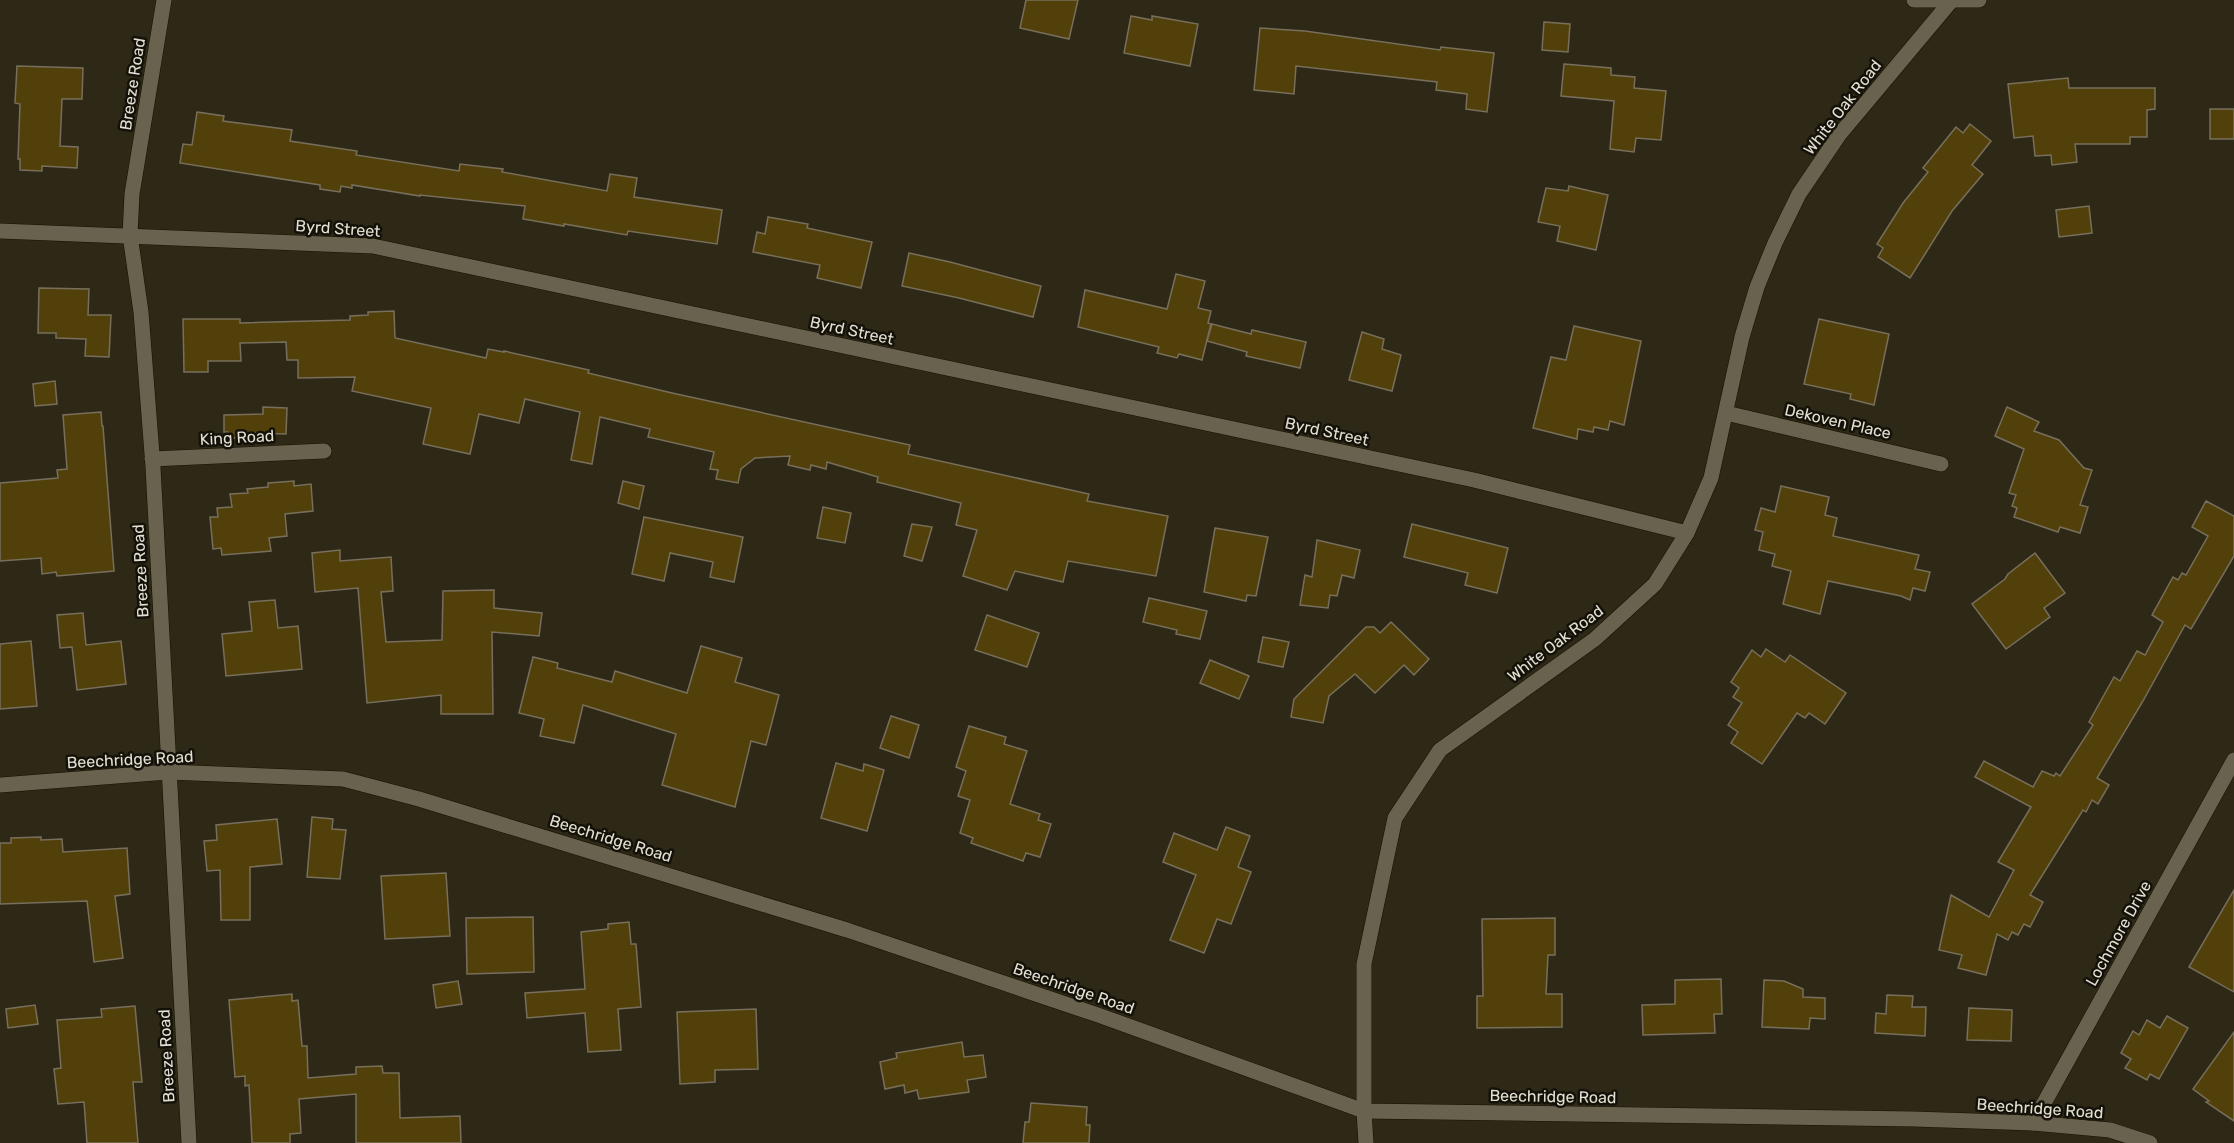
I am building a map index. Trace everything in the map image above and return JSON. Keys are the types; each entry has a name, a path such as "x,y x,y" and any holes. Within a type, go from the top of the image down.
{"street":[{"name":"Breeze Road","path":"164,0 132,194 130,236 141,312 152,459 189,1143"},
{"path":"1914,0 1979,0"},
{"name":"White Oak Road","path":"1366,1143 1364,964 1395,818 1440,750 1595,639 1655,584 1687,533 1711,478 1742,337 1756,286 1799,194 1839,135 1952,1"},
{"name":"Byrd Street","path":"0,231 373,246 1474,480 1687,533"},
{"name":"Dekoven Place","path":"1726,413 1941,464"},
{"name":"King Road","path":"152,459 324,451"},
{"name":"Lochmore Drive","path":"2033,1123 2234,760"},
{"name":"Beechridge Road","path":"0,785 168,772 343,779 419,799 847,930 1088,1011 1364,1112 1914,1119 2033,1123 2110,1130 2150,1143"}],"building":[{"path":"1026,0 1078,0 1069,39 1020,28"},
{"path":"1131,16 1152,20 1152,16 1198,24 1190,66 1124,53"},
{"path":"1544,22 1570,24 1568,52 1542,50"},
{"path":"1260,28 1305,31 1440,50 1441,47 1494,53 1487,112 1466,109 1467,94 1436,90 1437,82 1296,66 1294,94 1254,90"},
{"path":"1564,64 1611,68 1611,75 1635,77 1634,88 1666,91 1661,140 1636,138 1634,152 1610,149 1614,101 1561,96"},
{"path":"17,66 83,68 82,99 62,99 60,146 78,147 77,168 42,166 42,171 20,170 20,159 18,159 20,104 15,103"},
{"path":"2068,78 2069,88 2155,88 2155,109 2147,110 2147,137 2130,137 2130,144 2075,144 2077,162 2052,165 2051,155 2035,156 2033,136 2014,138 2008,84"},
{"path":"2210,109 2234,109 2234,139 2210,139"},
{"path":"197,112 224,116 223,121 292,130 290,141 357,151 356,155 459,171 460,164 503,169 502,172 607,191 610,174 637,178 634,197 722,210 717,244 628,231 627,235 523,219 525,206 420,196 352,185 352,188 341,186 340,192 320,189 320,185 180,163 183,144 192,145"},
{"path":"1970,124 1991,141 1972,165 1983,174 1952,211 1910,278 1878,257 1883,248 1877,244 1903,203 1928,172 1923,168 1956,127 1963,133"},
{"path":"1569,186 1608,195 1596,250 1557,241 1560,226 1538,222 1546,188 1568,191"},
{"path":"2089,206 2092,233 2059,237 2056,210"},
{"path":"768,217 808,224 807,228 872,242 861,288 817,278 820,265 753,252 757,232 765,234"},
{"path":"909,253 1041,286 1033,317 902,286"},
{"path":"1176,274 1205,281 1198,308 1211,311 1208,323 1211,324 1202,360 1179,354 1177,358 1157,353 1159,347 1078,327 1085,290 1167,309"},
{"path":"39,288 89,289 88,315 111,315 109,357 85,356 86,339 56,338 56,333 38,333"},
{"path":"394,311 395,338 486,358 488,349 589,370 588,373 672,393 910,445 908,454 1089,494 1087,501 1168,516 1156,576 1068,561 1063,582 1015,571 1007,590 963,576 977,530 956,525 961,503 877,482 878,477 827,462 826,469 811,465 810,470 788,465 790,456 755,458 741,469 738,483 716,479 718,470 710,469 714,452 648,437 650,429 600,417 592,464 571,460 580,412 525,399 519,423 479,414 470,454 423,444 431,408 352,391 355,377 298,378 298,360 287,360 286,342 240,343 241,361 208,361 208,372 184,372 183,319 240,319 240,323 350,320 350,316 368,315 368,312"},
{"path":"1819,319 1889,334 1874,405 1850,399 1851,394 1804,384"},
{"path":"1212,324 1251,334 1252,330 1306,342 1300,368 1246,356 1247,352 1207,341"},
{"path":"1574,326 1641,341 1624,425 1610,421 1608,430 1594,427 1593,432 1578,429 1577,439 1533,428 1551,357 1566,360"},
{"path":"1362,332 1384,339 1382,349 1401,355 1392,391 1349,380"},
{"path":"55,381 57,404 35,406 33,384"},
{"path":"263,407 287,408 286,434 254,433 254,438 228,438 228,432 224,432 224,415 263,414"},
{"path":"2007,407 2039,422 2034,431 2059,440 2084,468 2092,470 2080,505 2088,507 2080,533 2060,527 2058,532 2014,517 2017,508 2012,506 2016,495 2009,493 2024,449 1995,436"},
{"path":"101,412 114,571 57,576 56,572 42,574 41,558 0,561 0,483 58,478 57,470 67,469 63,415"},
{"path":"294,481 294,486 311,484 313,511 285,514 287,536 269,538 271,551 222,555 221,548 213,549 210,517 218,517 217,508 232,507 230,494 248,493 247,489 268,487 268,483"},
{"path":"623,481 644,486 639,509 618,503"},
{"path":"1781,486 1829,497 1825,515 1837,518 1833,536 1919,555 1915,569 1930,572 1925,591 1913,588 1910,600 1901,596 1828,581 1820,614 1783,604 1791,571 1772,566 1775,554 1759,550 1763,532 1755,530 1761,508 1775,512"},
{"path":"2206,501 2234,516 2234,556 2191,629 2185,625 2097,778 2109,785 2098,804 2092,800 2086,812 2083,810 2030,895 2043,902 2030,927 2024,924 2018,935 2012,932 2008,940 1997,934 1986,975 1958,968 1962,955 1939,950 1951,895 1989,917 2014,870 1998,862 2031,807 1975,777 1984,761 2033,787 2042,771 2054,776 2056,773 2060,776 2093,725 2089,722 2114,677 2120,681 2137,651 2145,655 2163,622 2152,615 2173,577 2178,580 2182,573 2186,575 2208,536 2192,527"},
{"path":"823,507 851,513 845,543 817,538"},
{"path":"644,517 743,537 734,582 710,577 713,562 670,553 664,581 632,574"},
{"path":"912,524 932,527 922,561 904,556"},
{"path":"1412,524 1508,548 1497,593 1465,585 1468,573 1404,557"},
{"path":"1215,528 1268,537 1256,596 1247,595 1246,601 1204,592"},
{"path":"1317,540 1360,550 1354,578 1342,575 1337,596 1330,595 1328,608 1300,605 1305,575 1312,577"},
{"path":"340,550 340,561 391,557 393,591 381,592 386,642 442,640 443,591 494,590 494,608 542,613 539,636 492,632 493,714 441,714 441,695 367,703 358,588 315,592 312,553"},
{"path":"2035,553 2065,593 2044,608 2050,617 2006,649 1972,604"},
{"path":"1149,598 1207,611 1200,639 1176,634 1177,630 1143,622"},
{"path":"275,600 278,628 298,626 302,669 226,676 222,634 252,631 249,602"},
{"path":"83,613 86,645 121,641 126,684 77,690 72,647 60,648 57,615"},
{"path":"987,615 1039,633 1027,667 975,650"},
{"path":"1391,622 1429,659 1414,675 1404,665 1375,693 1355,674 1329,696 1323,723 1291,717 1294,699 1366,627 1374,627 1380,633"},
{"path":"1263,637 1289,642 1283,667 1258,662"},
{"path":"31,641 37,706 0,709 0,644"},
{"path":"701,646 742,658 735,682 779,695 766,745 751,741 735,807 662,785 676,734 583,705 574,743 540,736 544,719 519,713 533,657 558,663 557,668 612,682 615,671 687,693"},
{"path":"1766,649 1785,662 1790,655 1846,693 1825,724 1809,713 1805,718 1797,713 1762,764 1731,743 1738,732 1728,725 1742,703 1733,697 1739,688 1731,682 1752,650 1761,657"},
{"path":"1210,660 1249,676 1239,699 1200,683"},
{"path":"891,716 919,725 909,758 880,748"},
{"path":"969,726 1006,737 1004,744 1027,751 1010,804 1040,814 1038,820 1051,824 1040,857 1026,853 1023,861 971,843 973,838 960,833 970,800 958,796 966,771 956,767"},
{"path":"836,763 863,771 864,764 884,770 867,831 821,818"},
{"path":"312,817 333,819 332,829 346,830 340,879 307,877"},
{"path":"277,819 282,864 250,867 250,920 221,920 220,870 207,871 204,841 217,840 216,825"},
{"path":"1226,827 1250,836 1238,867 1251,872 1231,924 1217,919 1204,953 1170,940 1196,875 1163,862 1174,833 1217,850"},
{"path":"41,837 41,840 62,839 63,852 127,848 130,894 115,896 123,958 94,962 87,901 0,904 0,843 11,843 11,838"},
{"path":"446,873 450,936 385,939 381,876"},
{"path":"2234,890 2234,992 2189,967"},
{"path":"533,917 534,972 467,974 466,918"},
{"path":"1555,918 1555,955 1548,955 1546,994 1562,994 1562,1027 1477,1028 1477,996 1483,996 1482,919"},
{"path":"629,922 631,944 636,944 641,1007 618,1009 621,1050 588,1052 585,1013 527,1018 525,993 585,989 581,932 608,929 608,924"},
{"path":"1721,979 1722,1014 1714,1014 1715,1033 1643,1035 1642,1005 1675,1004 1675,980"},
{"path":"1764,980 1784,981 1803,989 1803,997 1825,998 1825,1019 1810,1018 1809,1029 1762,1027"},
{"path":"458,981 462,1004 436,1008 433,985"},
{"path":"292,994 292,1001 298,1000 302,1046 307,1046 308,1078 356,1074 356,1067 382,1066 383,1073 399,1073 400,1118 460,1116 461,1143 356,1143 356,1094 299,1099 301,1133 290,1134 290,1143 252,1143 249,1085 245,1086 245,1076 235,1077 229,1000"},
{"path":"1887,995 1913,996 1912,1007 1926,1007 1925,1036 1875,1033 1876,1013 1886,1014"},
{"path":"35,1005 38,1024 8,1028 6,1009"},
{"path":"135,1006 142,1082 133,1082 138,1143 87,1143 84,1102 58,1104 54,1069 61,1068 57,1020 102,1017 101,1009"},
{"path":"1969,1008 2012,1010 2011,1041 1967,1040"},
{"path":"756,1009 758,1069 715,1070 715,1082 680,1084 677,1012"},
{"path":"2167,1016 2188,1028 2159,1079 2150,1074 2147,1080 2125,1068 2131,1059 2121,1053 2133,1031 2139,1035 2147,1020 2160,1028"},
{"path":"2234,1032 2234,1121 2206,1102 2209,1101 2193,1089"},
{"path":"962,1042 964,1057 983,1055 986,1077 967,1080 969,1092 919,1099 917,1090 905,1093 904,1085 885,1089 880,1062 897,1058 896,1053"},
{"path":"1031,1103 1087,1107 1086,1125 1090,1125 1089,1143 1023,1143 1025,1122 1029,1122"}]}
